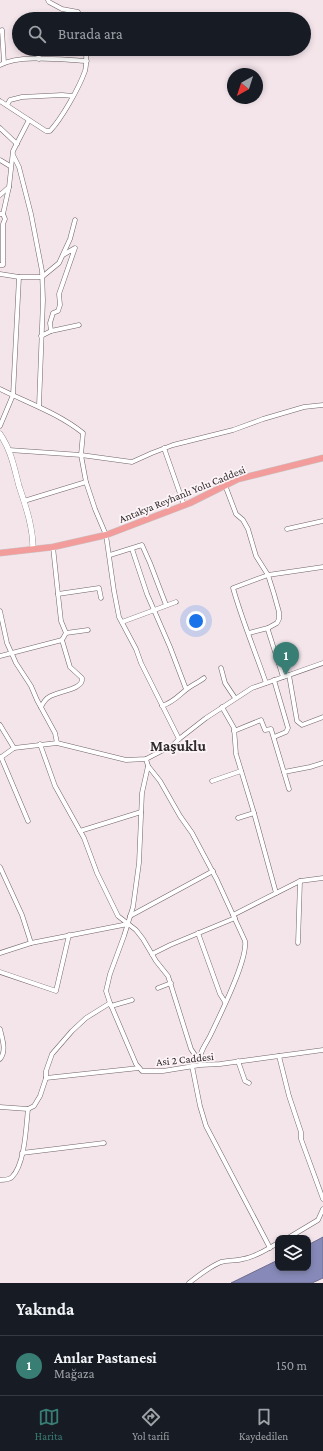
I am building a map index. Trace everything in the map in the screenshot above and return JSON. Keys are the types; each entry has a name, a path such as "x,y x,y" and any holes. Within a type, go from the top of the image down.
{"main road":[{"path":"0,434 8,448 24,501 33,537 33,549"},
{"path":"0,447 8,448"},
{"name":"Antakya Reyhanlı Yolu Caddesi","path":"0,553 53,546 106,535 184,505 238,479 323,458"}],"street":[{"path":"48,0 62,9 78,12"},
{"path":"0,30 2,30 2,64 36,58 87,60"},
{"path":"0,101 46,131 50,131 73,96 85,71 87,56"},
{"path":"6,105 10,100 22,97 62,95 73,96"},
{"path":"0,265 2,264 4,258 2,238 5,219 2,214 9,187 10,166 13,151 29,120"},
{"path":"0,128 17,144"},
{"path":"13,155 20,167 42,277 43,300 38,406"},
{"path":"0,160 10,166"},
{"path":"0,195 9,187"},
{"path":"0,274 19,277 42,277 59,263 70,239 74,220"},
{"path":"51,331 50,323 53,313 58,311 60,305 59,294 75,248 62,256"},
{"path":"0,426 13,395 19,277"},
{"path":"41,336 51,331 79,325"},
{"path":"0,389 38,406 72,424 83,432 81,455 86,482 106,535 119,617 179,739"},
{"path":"8,448 81,455 132,462 164,448 233,430 263,419 304,407 323,405"},
{"path":"164,448 184,505"},
{"path":"24,501 86,482"},
{"path":"225,485 231,504 236,514 243,520 248,529 256,556 268,576 279,612 279,619 277,623 268,628 249,633"},
{"path":"287,529 323,521"},
{"path":"110,555 142,545 166,605"},
{"path":"53,546 61,621 66,633"},
{"path":"132,549 146,594 170,647 186,689"},
{"path":"266,683 249,633 239,612 233,588 268,576 323,567"},
{"path":"58,594 99,588 101,598"},
{"path":"122,622 176,602"},
{"path":"0,611 7,643 16,663 31,686 40,707 56,733 57,743"},
{"path":"268,628 283,677"},
{"path":"66,633 88,630"},
{"path":"0,656 62,640 66,633"},
{"path":"40,707 48,697 77,687 82,681 82,678 70,667 62,640"},
{"path":"28,821 1,758 14,748 57,743 126,760 146,759 173,745 222,707 252,688 323,663"},
{"path":"221,668 225,683 235,698"},
{"path":"289,675 297,721 302,725 323,717"},
{"path":"162,706 170,704 181,696 186,689 204,678"},
{"path":"274,680 288,728 286,732 274,737"},
{"path":"222,707 234,728 236,754 276,893"},
{"path":"234,731 261,720 265,730 271,729 288,789"},
{"path":"0,725 14,748"},
{"path":"40,744 55,786 84,838 97,873 118,916 143,939 156,961 168,976 192,1049 199,1059"},
{"path":"146,759 148,766 160,781 180,816 192,832 213,871 245,941 246,947 243,958 199,1059 200,1065"},
{"path":"284,772 323,763"},
{"path":"139,1068 124,1039 107,996 107,984 130,916 139,863 142,793 148,766"},
{"path":"212,781 241,771"},
{"path":"80,831 140,812"},
{"path":"238,818 254,813"},
{"path":"0,867 22,915 32,943"},
{"path":"130,916 213,871"},
{"path":"152,954 234,916 300,881 323,878"},
{"path":"298,942 300,881"},
{"path":"0,953 32,943 128,924"},
{"path":"198,933 220,994 225,1002"},
{"path":"0,972 56,991 69,935"},
{"path":"158,988 171,983"},
{"path":"173,990 178,988"},
{"path":"0,1107 28,1109 34,1106 40,1096 46,1078 46,1070 52,1054 72,1031 111,1005 132,1000"},
{"path":"0,1029 4,1051 3,1056 0,1059"},
{"name":"Asi 2 Caddesi","path":"46,1078 139,1068 145,1071 163,1071 323,1050"},
{"path":"279,1056 289,1096 301,1132 301,1139 306,1149 323,1199"},
{"path":"238,1061 245,1080 249,1083"},
{"path":"192,1066 200,1106 206,1126 270,1248"},
{"path":"0,1180 9,1179 17,1170 22,1153 28,1109"},
{"path":"22,1153 104,1143"},
{"path":"293,1235 318,1220 323,1209"},
{"path":"189,1283 208,1268 228,1260 243,1259 256,1255 275,1245"}],"water":[{"path":"323,1237 323,1278 312,1283 231,1283 275,1261 275,1271 311,1271 311,1243"}],"place":[{"name":"Anılar Pastanesi","path":"286,675"}],"district":[{"name":"Maşuklu","path":"178,746"}]}
